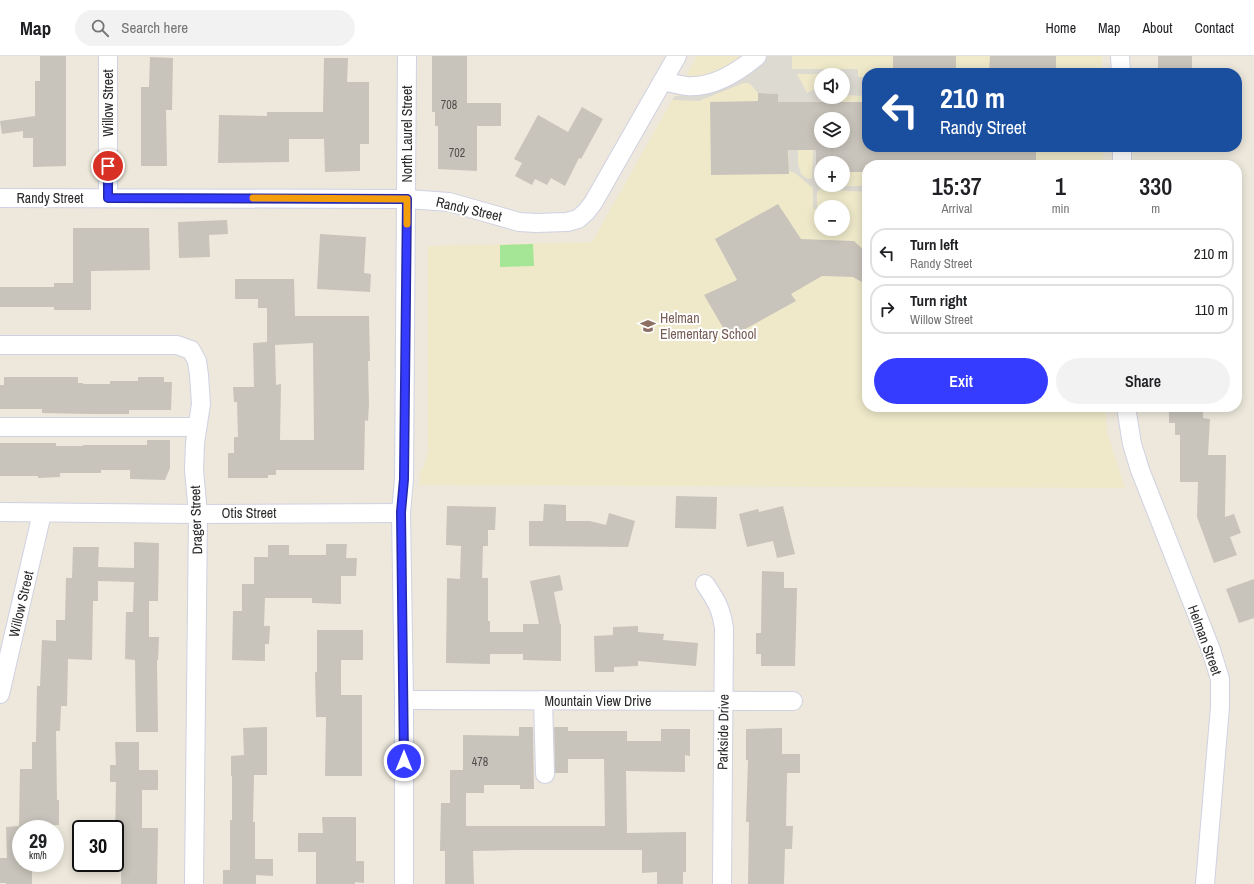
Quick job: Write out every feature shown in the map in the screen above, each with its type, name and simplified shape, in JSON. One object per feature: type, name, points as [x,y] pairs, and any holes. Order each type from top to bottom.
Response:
[{"type":"street","name":"Willow Street","points":[[108,56],[108,198]]},
{"type":"street","name":"North Laurel Street","points":[[404,884],[404,700],[401,512],[404,479],[407,56]]},
{"type":"street","name":"Randy Street","points":[[0,198],[407,199],[449,202],[519,222],[554,224],[567,222],[578,218],[586,212],[593,203],[677,56]]},
{"type":"street","points":[[663,82],[687,86],[706,85],[729,76],[744,67],[757,56]]},
{"type":"street","points":[[1120,56],[1121,68]]},
{"type":"street","name":"Drager Street","points":[[0,345],[177,345],[191,350],[197,361],[201,404],[197,427],[194,470],[198,514],[194,884]]},
{"type":"street","name":"Helman Street","points":[[1127,412],[1132,444],[1140,470],[1211,650],[1220,679],[1220,707],[1205,884]]},
{"type":"street","points":[[0,427],[197,427]]},
{"type":"street","name":"Otis Street","points":[[0,512],[198,514],[401,512]]},
{"type":"street","name":"Willow Street","points":[[0,694],[42,513]]},
{"type":"street","name":"Parkside Drive","points":[[706,584],[717,601],[722,613],[724,628],[722,884]]},
{"type":"street","name":"Mountain View Drive","points":[[404,700],[793,701]]},
{"type":"street","points":[[544,700],[545,774]]},
{"type":"shaded area","name":"Helman Elementary School","points":[[697,56],[1102,56],[1102,68],[862,68],[862,152],[1103,152],[1103,160],[862,160],[862,412],[1105,412],[1107,432],[1125,488],[419,485],[420,472],[424,466],[428,451],[428,246],[592,242]]},
{"type":"shaded area","points":[[764,56],[792,56],[792,69],[814,69],[814,74],[797,74],[807,93],[814,90],[814,102],[778,102],[778,94],[758,93],[748,83],[744,83],[699,101],[672,100],[675,96],[697,94]]},
{"type":"shaded area","points":[[850,69],[858,69],[858,77],[862,77],[862,96],[850,95]]},
{"type":"shaded area","points":[[788,114],[798,118],[798,164],[801,174],[808,179],[812,178],[813,150],[816,150],[816,156],[814,156],[814,192],[817,192],[817,200],[814,200],[814,209],[813,188],[795,173],[789,171]]},
{"type":"shaded area","points":[[850,186],[862,186],[862,192],[850,191]]},
{"type":"green space","points":[[533,244],[534,266],[500,267],[500,245]]},
{"type":"building","points":[[40,56],[66,56],[66,166],[33,167],[33,138],[23,138],[23,131],[2,134],[0,121],[35,116],[35,81],[40,81]]},
{"type":"building","points":[[432,56],[467,56],[467,103],[501,103],[501,126],[477,126],[477,171],[438,169],[438,126],[435,126],[435,112],[432,112]]},
{"type":"building","points":[[893,56],[956,56],[956,68],[893,68]]},
{"type":"building","points":[[990,56],[1056,56],[1056,68],[989,68]]},
{"type":"building","points":[[1158,56],[1192,56],[1192,68],[1158,68]]},
{"type":"building","points":[[150,57],[173,58],[172,110],[166,110],[167,166],[141,166],[141,87],[149,87]]},
{"type":"building","points":[[324,58],[348,58],[347,82],[369,82],[369,144],[360,144],[360,171],[325,172],[324,139],[289,139],[289,162],[218,163],[219,115],[267,116],[267,112],[323,112]]},
{"type":"building","points":[[758,93],[778,94],[778,102],[850,104],[850,102],[862,102],[862,152],[1036,152],[1036,160],[862,160],[862,172],[850,172],[850,156],[816,156],[816,150],[788,150],[789,174],[711,175],[710,102],[758,101]]},
{"type":"building","points":[[582,107],[603,119],[581,159],[579,158],[565,186],[551,178],[547,185],[535,179],[532,185],[515,176],[522,163],[514,159],[538,115],[568,132]]},
{"type":"building","name":"Helman Elementary School","points":[[778,204],[801,239],[854,241],[862,248],[862,282],[853,277],[822,276],[791,294],[796,301],[729,338],[704,295],[737,280],[715,239]]},
{"type":"building","points":[[227,220],[228,234],[209,235],[210,257],[179,258],[178,222]]},
{"type":"building","points":[[73,228],[149,228],[150,270],[91,271],[91,310],[54,310],[54,307],[0,307],[0,287],[54,287],[54,283],[73,283]]},
{"type":"building","points":[[320,234],[366,237],[364,273],[371,274],[370,292],[317,289]]},
{"type":"building","points":[[235,279],[294,279],[295,316],[369,316],[369,404],[368,421],[365,420],[364,470],[276,470],[276,475],[268,475],[268,478],[228,478],[228,453],[234,453],[234,437],[238,437],[237,402],[234,402],[233,387],[254,387],[253,343],[267,342],[267,308],[258,308],[258,299],[235,299]],"holes":[[[313,343],[314,440],[280,440],[281,384],[276,385],[275,345]]]},
{"type":"building","points":[[4,377],[78,377],[78,383],[110,384],[110,381],[138,381],[138,377],[164,377],[164,382],[172,382],[171,410],[129,410],[129,414],[92,414],[42,413],[42,409],[0,409],[0,385],[4,385]]},
{"type":"building","points":[[1169,412],[1203,412],[1203,418],[1210,419],[1208,455],[1226,455],[1225,517],[1234,514],[1241,533],[1230,537],[1237,555],[1214,563],[1197,517],[1198,482],[1180,482],[1180,435],[1175,435],[1175,423],[1169,423]]},
{"type":"building","points":[[147,440],[170,440],[170,468],[165,480],[130,479],[130,470],[101,470],[101,473],[60,473],[60,477],[38,478],[38,476],[0,476],[0,443],[56,443],[56,446],[147,445]]},
{"type":"building","points":[[676,496],[717,497],[716,529],[675,528]]},
{"type":"building","points":[[544,504],[566,505],[566,521],[590,521],[606,525],[609,513],[635,521],[628,547],[529,546],[529,521],[543,521]]},
{"type":"building","points":[[447,506],[496,507],[495,530],[488,530],[488,546],[483,546],[482,578],[488,578],[488,621],[490,621],[490,632],[523,632],[523,624],[539,624],[530,581],[560,575],[563,590],[554,592],[561,624],[561,661],[523,660],[523,654],[490,654],[490,664],[446,663],[447,578],[460,579],[461,546],[446,545]]},
{"type":"building","points":[[783,506],[795,554],[777,558],[773,541],[747,547],[739,514],[758,509],[759,512]]},
{"type":"building","points":[[134,542],[159,543],[158,601],[149,601],[149,637],[159,637],[157,660],[158,732],[136,732],[135,660],[125,659],[126,612],[133,612],[134,582],[98,581],[98,601],[93,601],[92,660],[68,659],[67,706],[61,706],[60,731],[56,731],[57,800],[59,800],[59,820],[19,820],[20,769],[32,769],[32,742],[36,742],[37,686],[40,686],[42,640],[56,641],[56,620],[65,620],[66,578],[72,578],[73,547],[99,547],[98,567],[134,568]]},
{"type":"building","points":[[326,544],[347,544],[346,558],[357,558],[356,576],[341,576],[341,604],[312,603],[312,598],[265,598],[264,626],[270,626],[269,644],[265,644],[265,661],[232,660],[233,611],[242,611],[242,584],[254,584],[254,557],[268,557],[268,545],[289,545],[289,555],[326,555]]},
{"type":"building","points":[[762,571],[784,572],[784,588],[797,588],[795,666],[761,666],[761,654],[756,654],[756,633],[761,633]]},
{"type":"building","points":[[1254,579],[1254,618],[1239,623],[1226,589]]},
{"type":"building","points":[[638,626],[638,632],[664,634],[663,640],[698,643],[696,666],[638,661],[638,666],[614,667],[614,672],[595,672],[594,636],[613,635],[613,627]]},
{"type":"building","points":[[317,630],[363,630],[363,660],[341,660],[341,695],[362,695],[362,776],[325,776],[326,717],[316,717],[315,672],[317,672]]},
{"type":"building","points":[[267,727],[267,775],[254,775],[253,822],[255,822],[255,859],[273,859],[273,876],[256,875],[256,884],[223,884],[223,870],[230,870],[230,820],[232,820],[231,756],[244,755],[243,728]]},
{"type":"building","points":[[519,727],[533,727],[534,789],[520,789],[520,785],[484,785],[484,793],[466,793],[466,826],[605,826],[604,759],[568,759],[568,773],[555,773],[554,727],[568,727],[568,731],[627,731],[627,741],[661,741],[661,729],[690,729],[690,756],[685,755],[685,772],[626,771],[627,833],[686,832],[686,872],[683,872],[683,884],[657,884],[657,872],[642,873],[642,850],[519,850],[473,851],[474,884],[445,884],[445,851],[440,851],[441,803],[450,803],[450,770],[463,770],[463,735],[519,736]]},
{"type":"building","points":[[782,728],[782,754],[800,754],[800,773],[787,773],[786,826],[793,826],[792,849],[785,849],[784,884],[748,884],[749,822],[746,822],[748,760],[746,760],[746,729]]},
{"type":"building","points":[[115,742],[139,742],[139,770],[158,770],[158,790],[142,790],[142,828],[158,828],[157,884],[121,884],[121,872],[124,872],[124,820],[115,820],[116,782],[110,782],[110,765],[116,765]]},
{"type":"building","points":[[322,817],[356,817],[356,861],[364,861],[364,883],[316,884],[316,852],[298,852],[298,833],[323,833]]},
{"type":"building","points":[[6,827],[12,827],[12,872],[32,872],[32,884],[0,883],[0,858],[7,858]]},
{"type":"slow traffic","points":[[253,198],[407,199],[407,224]]},
{"type":"place","name":"Helman Elementary School","points":[[648,326]]},
{"type":"route","points":[[108,166],[108,198],[407,199],[404,479],[401,512],[404,761]]}]
